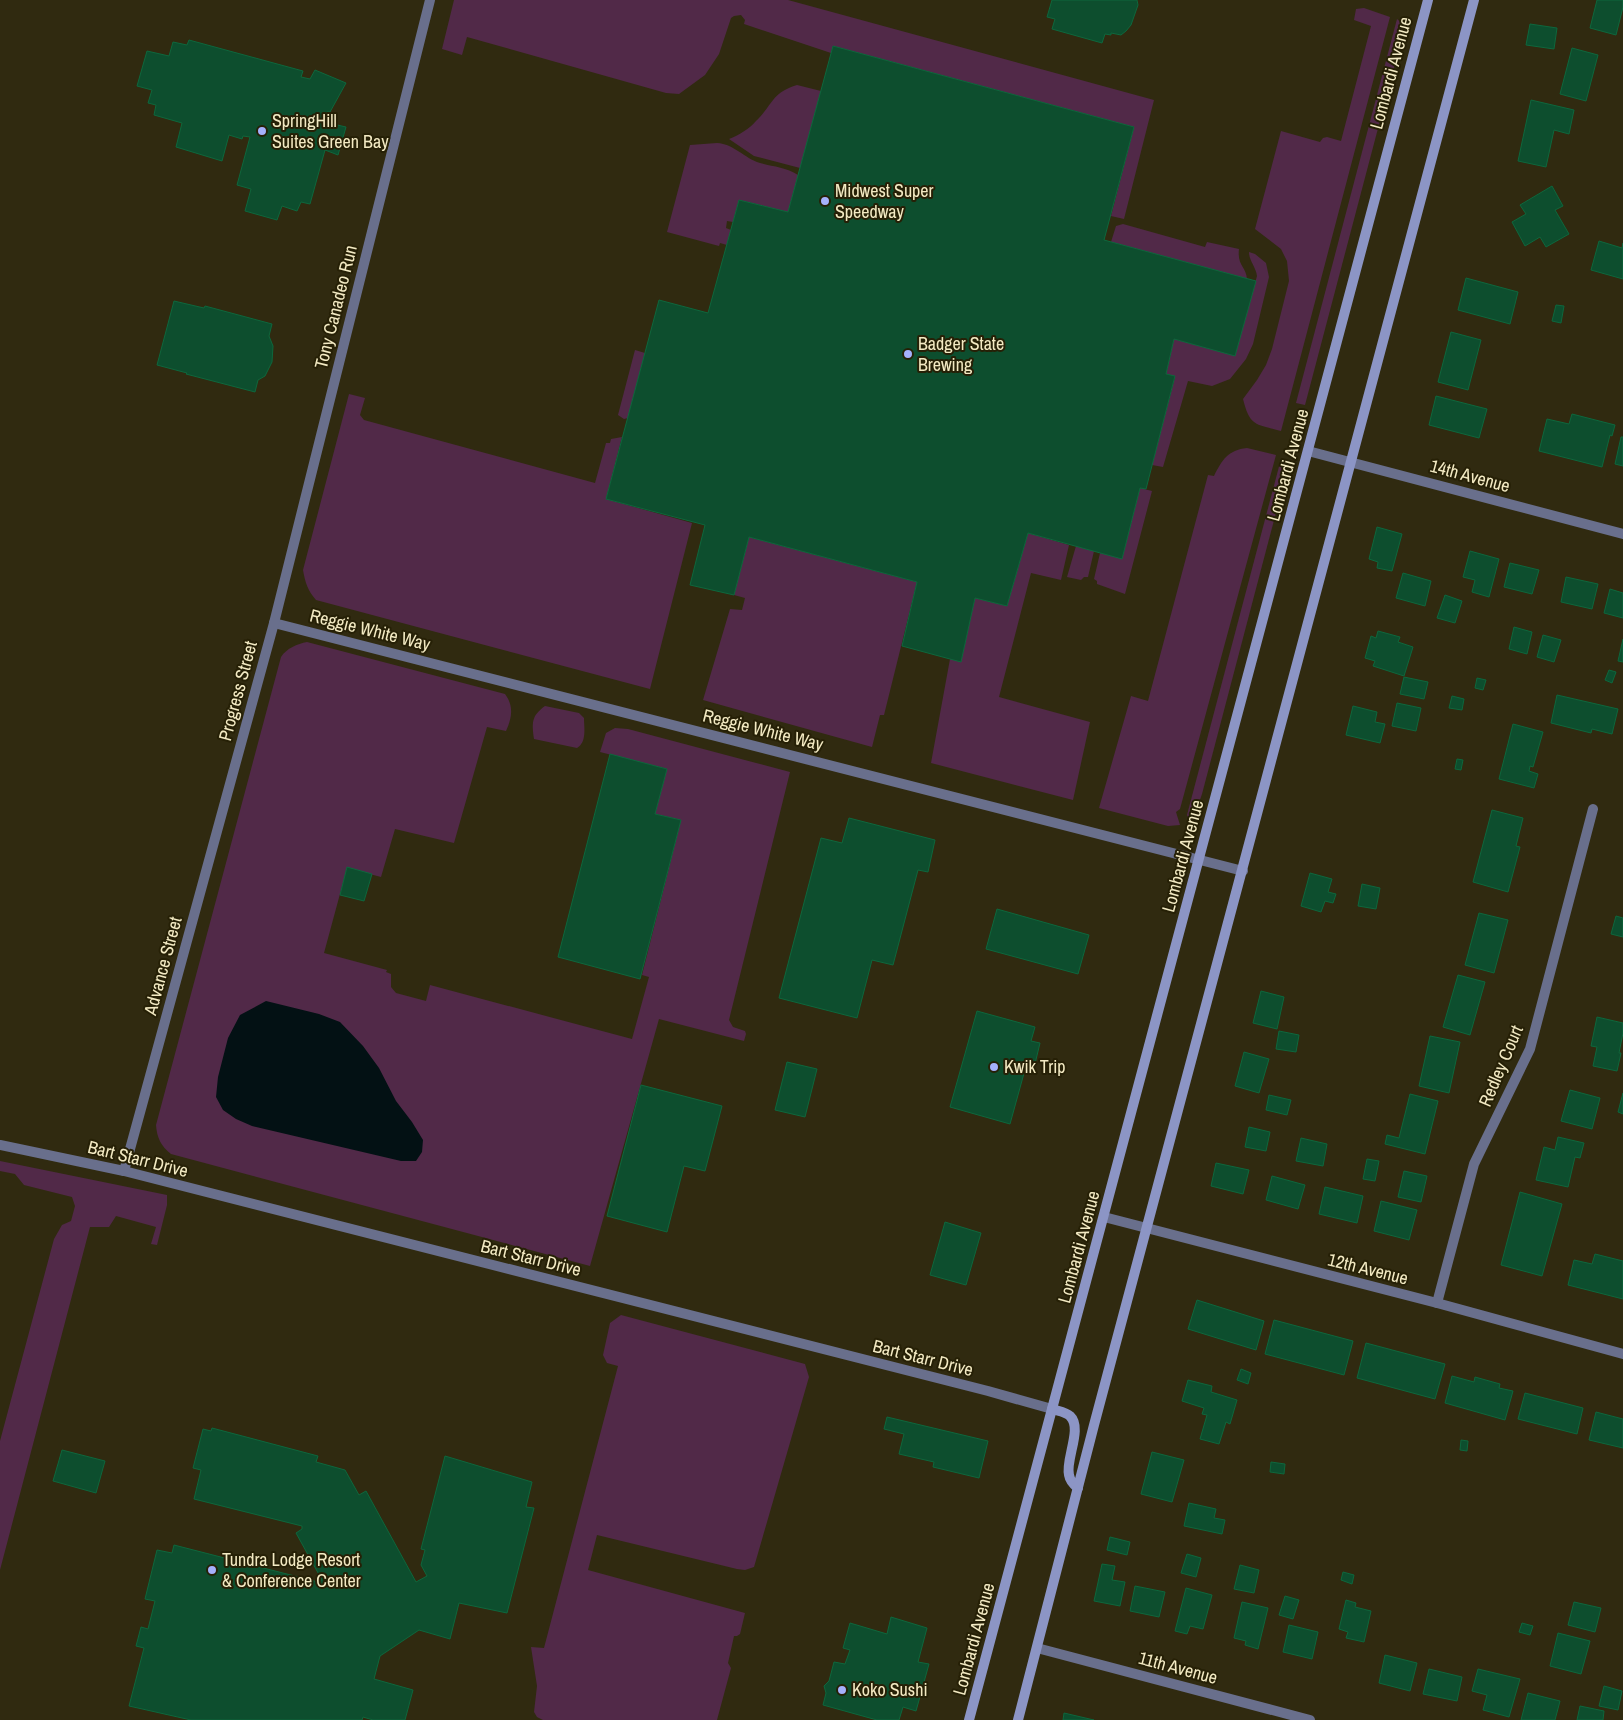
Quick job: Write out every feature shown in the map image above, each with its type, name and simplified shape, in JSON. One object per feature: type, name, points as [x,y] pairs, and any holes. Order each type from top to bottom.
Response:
[{"type":"main road","name":"Lombardi Avenue","points":[[969,1720],[1428,0]]},
{"type":"main road","points":[[1018,1720],[1474,0]]},
{"type":"main road","points":[[1052,1409],[1068,1414],[1074,1422],[1068,1473],[1073,1484],[1078,1488]]},
{"type":"street","name":"Tony Canadeo Run","points":[[274,622],[430,0]]},
{"type":"street","name":"14th Avenue","points":[[1308,451],[1623,534]]},
{"type":"street","name":"Progress Street","points":[[234,768],[274,622]]},
{"type":"street","name":"Reggie White Way","points":[[274,622],[1243,870]]},
{"type":"street","name":"Advance Street","points":[[124,1171],[234,768]]},
{"type":"street","name":"Redley Court","points":[[1437,1303],[1474,1164],[1530,1049],[1593,810]]},
{"type":"street","name":"Bart Starr Drive","points":[[0,1145],[124,1171],[988,1391],[1052,1409]]},
{"type":"street","name":"12th Avenue","points":[[1104,1217],[1437,1303],[1623,1354]]},
{"type":"street","name":"11th Avenue","points":[[1037,1648],[1310,1720]]},
{"type":"shaded area","points":[[454,0],[788,0],[1154,100],[1124,219],[1111,216],[1134,127],[833,46],[831,53],[744,24],[745,20],[741,15],[731,18],[719,54],[705,75],[679,94],[666,93],[467,37],[462,55],[442,49]]},
{"type":"shaded area","points":[[1364,8],[1390,17],[1281,431],[1255,423],[1248,415],[1243,399],[1266,365],[1272,349],[1289,281],[1287,261],[1281,249],[1255,229],[1281,131],[1320,142],[1323,138],[1327,137],[1341,141],[1371,26],[1354,20],[1356,9]]},
{"type":"shaded area","points":[[1397,19],[1405,26],[1305,405],[1296,403]]},
{"type":"shaded area","points":[[797,85],[821,91],[800,168],[754,156],[729,139],[750,127],[782,92]]},
{"type":"shaded area","points":[[717,143],[729,146],[754,161],[798,175],[788,212],[739,200],[733,222],[727,221],[726,228],[731,230],[727,245],[720,243],[719,246],[667,232],[690,145]]},
{"type":"shaded area","points":[[1123,224],[1205,247],[1207,242],[1239,249],[1240,263],[1247,279],[1111,242],[1116,226]]},
{"type":"shaded area","points":[[1249,252],[1255,254],[1266,263],[1269,277],[1253,344],[1246,359],[1230,379],[1212,386],[1188,381],[1163,467],[1152,465],[1175,377],[1166,374],[1174,339],[1235,355],[1257,276]]},
{"type":"shaded area","points":[[635,350],[645,353],[628,418],[624,419],[618,415]]},
{"type":"shaded area","points":[[349,394],[365,398],[360,415],[364,420],[595,483],[606,443],[610,443],[611,439],[622,437],[606,499],[692,523],[650,689],[316,600],[307,586],[303,570]]},
{"type":"shaded area","points":[[1247,448],[1276,455],[1180,809],[1176,812],[1180,825],[1168,826],[1099,808],[1131,696],[1148,701],[1208,475],[1214,476],[1220,465],[1230,454]]},
{"type":"shaded area","points":[[1281,459],[1288,467],[1202,794],[1194,817],[1190,822],[1187,815]]},
{"type":"shaded area","points":[[1140,488],[1152,491],[1125,594],[1097,584],[1097,581],[1094,579],[1100,553],[1122,558]]},
{"type":"shaded area","points":[[1028,533],[1069,545],[1061,580],[1031,573],[999,697],[1090,722],[1073,800],[931,763],[950,659],[961,661],[975,598],[1007,606]]},
{"type":"shaded area","points":[[749,537],[917,582],[884,715],[880,715],[872,747],[703,700],[730,609],[742,610],[745,598],[734,595]]},
{"type":"shaded area","points":[[1076,546],[1094,551],[1088,577],[1084,577],[1081,580],[1067,577]]},
{"type":"shaded area","points":[[307,642],[505,694],[510,703],[511,717],[506,731],[487,727],[454,843],[395,829],[381,877],[347,868],[324,953],[387,970],[386,972],[391,974],[391,987],[396,993],[426,1001],[430,985],[632,1039],[649,977],[642,975],[681,820],[655,814],[667,769],[600,752],[606,733],[615,728],[628,729],[790,772],[729,1020],[733,1027],[745,1031],[744,1041],[659,1019],[590,1266],[171,1154],[160,1141],[156,1125],[281,657],[292,647]]},
{"type":"shaded area","points":[[545,706],[579,713],[584,718],[584,734],[582,742],[577,748],[534,739],[535,717]]},
{"type":"shaded area","points":[[266,1001],[319,1014],[340,1022],[363,1046],[379,1068],[396,1101],[423,1140],[422,1152],[416,1161],[401,1161],[252,1126],[236,1119],[223,1110],[216,1097],[218,1077],[228,1038],[240,1015]]},
{"type":"shaded area","points":[[0,1161],[167,1195],[167,1205],[157,1245],[151,1244],[156,1227],[116,1216],[109,1227],[90,1227],[0,1570],[0,1441],[54,1239],[62,1225],[71,1221],[75,1206],[72,1197],[24,1185],[15,1174],[0,1171]]},
{"type":"shaded area","points":[[621,1315],[805,1364],[809,1377],[754,1567],[745,1570],[737,1569],[597,1535],[588,1570],[745,1613],[740,1634],[734,1636],[728,1663],[731,1668],[717,1720],[543,1720],[537,1717],[534,1712],[537,1686],[531,1647],[544,1648],[618,1366],[607,1363],[603,1355],[610,1323]]},
{"type":"building","points":[[1052,0],[1137,0],[1138,5],[1131,25],[1126,31],[1121,35],[1105,34],[1102,43],[1052,29],[1055,19],[1047,17]]},
{"type":"building","points":[[1597,0],[1623,0],[1616,35],[1590,28]]},
{"type":"building","points":[[1530,24],[1557,28],[1554,49],[1526,45]]},
{"type":"building","name":"SpringHill Suites Green Bay","points":[[189,40],[303,71],[301,77],[310,79],[315,70],[346,83],[326,116],[334,118],[333,124],[346,127],[338,155],[325,150],[310,204],[301,202],[297,211],[282,206],[277,220],[245,211],[251,189],[237,185],[250,137],[243,136],[242,139],[229,135],[222,161],[176,147],[182,123],[154,115],[156,105],[148,103],[152,90],[137,86],[147,51],[169,56],[173,42],[187,45]]},
{"type":"building","name":"Badger State Brewing","points":[[833,46],[1134,127],[1104,240],[1256,281],[1235,356],[1174,339],[1166,374],[1175,376],[1146,489],[1140,488],[1122,559],[1028,533],[1007,606],[975,598],[961,662],[902,646],[917,582],[749,537],[734,595],[690,585],[705,525],[606,499],[659,300],[708,313],[739,200],[788,212]]},
{"type":"building","points":[[1572,48],[1598,55],[1586,101],[1560,94]]},
{"type":"building","points":[[1531,100],[1574,110],[1569,134],[1554,130],[1546,167],[1518,161]]},
{"type":"building","points":[[1552,186],[1563,206],[1555,210],[1569,234],[1546,247],[1540,237],[1525,246],[1512,222],[1526,214],[1520,205]]},
{"type":"building","points":[[1599,241],[1622,248],[1623,243],[1623,279],[1591,270]]},
{"type":"building","points":[[1466,278],[1518,292],[1510,324],[1458,310]]},
{"type":"building","points":[[174,301],[204,308],[205,306],[272,324],[269,336],[273,346],[272,362],[265,376],[258,380],[255,392],[157,365]]},
{"type":"building","points":[[1556,305],[1564,306],[1561,323],[1552,321]]},
{"type":"building","points":[[1451,332],[1481,340],[1468,390],[1438,382]]},
{"type":"building","points":[[1436,396],[1487,409],[1479,438],[1429,425]]},
{"type":"building","points":[[1572,414],[1615,425],[1612,436],[1610,435],[1602,467],[1539,451],[1547,419],[1569,424]]},
{"type":"building","points":[[1621,437],[1623,437],[1623,466],[1615,464]]},
{"type":"building","points":[[1377,527],[1402,534],[1392,571],[1377,568],[1378,562],[1369,559]]},
{"type":"building","points":[[1470,551],[1499,559],[1489,597],[1472,592],[1475,580],[1463,577]]},
{"type":"building","points":[[1510,563],[1539,570],[1532,594],[1504,587]]},
{"type":"building","points":[[1403,573],[1431,581],[1425,606],[1396,598]]},
{"type":"building","points":[[1566,577],[1598,584],[1592,609],[1561,602]]},
{"type":"building","points":[[1610,589],[1623,593],[1623,618],[1604,613]]},
{"type":"building","points":[[1445,595],[1462,601],[1455,623],[1437,618]]},
{"type":"building","points":[[1514,627],[1532,632],[1527,654],[1509,649]]},
{"type":"building","points":[[1378,631],[1400,637],[1398,642],[1413,647],[1404,676],[1373,666],[1375,661],[1365,658],[1371,636],[1376,638]]},
{"type":"building","points":[[1543,635],[1561,640],[1554,662],[1537,657]]},
{"type":"building","points":[[1623,639],[1623,662],[1618,661]]},
{"type":"building","points":[[1609,670],[1616,672],[1612,683],[1605,680]]},
{"type":"building","points":[[1404,677],[1428,682],[1424,699],[1400,694]]},
{"type":"building","points":[[1477,678],[1486,680],[1483,690],[1475,688]]},
{"type":"building","points":[[1557,695],[1618,709],[1612,734],[1592,729],[1591,733],[1551,723]]},
{"type":"building","points":[[1452,696],[1464,699],[1462,710],[1449,708]]},
{"type":"building","points":[[1397,703],[1421,708],[1416,731],[1392,726]]},
{"type":"building","points":[[1353,706],[1377,712],[1375,722],[1385,724],[1380,743],[1346,735]]},
{"type":"building","points":[[1513,724],[1543,732],[1533,767],[1530,766],[1529,771],[1538,774],[1534,788],[1499,779]]},
{"type":"building","points":[[610,754],[667,769],[655,814],[681,820],[640,979],[558,957]]},
{"type":"building","points":[[1457,759],[1463,760],[1461,770],[1455,769]]},
{"type":"building","points":[[1492,810],[1523,818],[1516,846],[1520,847],[1508,892],[1473,882]]},
{"type":"building","points":[[849,818],[935,840],[928,872],[918,870],[893,965],[872,960],[857,1018],[779,998],[821,838],[842,843]]},
{"type":"building","points":[[347,867],[372,874],[364,901],[340,895]]},
{"type":"building","points":[[1310,873],[1332,879],[1328,892],[1336,894],[1333,903],[1325,901],[1321,912],[1301,906]]},
{"type":"building","points":[[1362,884],[1380,888],[1376,909],[1358,906]]},
{"type":"building","points":[[997,909],[1089,935],[1078,974],[986,949]]},
{"type":"building","points":[[1479,913],[1508,920],[1494,973],[1465,965]]},
{"type":"building","points":[[1616,916],[1623,918],[1623,937],[1611,934]]},
{"type":"building","points":[[1458,975],[1485,982],[1470,1035],[1443,1027]]},
{"type":"building","points":[[1261,991],[1284,997],[1277,1029],[1253,1023]]},
{"type":"building","name":"Kwik Trip","points":[[977,1011],[1035,1027],[1031,1041],[1040,1043],[1034,1068],[1026,1066],[1010,1124],[950,1107]]},
{"type":"building","points":[[1597,1017],[1623,1023],[1619,1053],[1621,1053],[1617,1071],[1593,1066],[1597,1047],[1591,1046]]},
{"type":"building","points":[[1279,1031],[1299,1035],[1296,1052],[1276,1049]]},
{"type":"building","points":[[1430,1036],[1460,1042],[1449,1093],[1419,1086]]},
{"type":"building","points":[[1244,1052],[1269,1059],[1259,1093],[1235,1086]]},
{"type":"building","points":[[787,1062],[817,1069],[805,1117],[775,1110]]},
{"type":"building","points":[[641,1085],[722,1106],[705,1171],[684,1166],[667,1232],[607,1216]]},
{"type":"building","points":[[1570,1090],[1600,1098],[1592,1129],[1561,1121]]},
{"type":"building","points":[[1623,1093],[1623,1114],[1618,1112]]},
{"type":"building","points":[[1410,1094],[1438,1101],[1425,1154],[1385,1144],[1387,1135],[1399,1138]]},
{"type":"building","points":[[1269,1095],[1291,1100],[1287,1115],[1266,1110]]},
{"type":"building","points":[[1249,1127],[1270,1132],[1266,1151],[1245,1147]]},
{"type":"building","points":[[1558,1137],[1584,1143],[1580,1158],[1575,1157],[1568,1187],[1536,1180],[1544,1147],[1555,1150]]},
{"type":"building","points":[[1301,1138],[1327,1144],[1323,1166],[1296,1161]]},
{"type":"building","points":[[1367,1159],[1379,1161],[1375,1181],[1363,1179]]},
{"type":"building","points":[[1216,1163],[1249,1170],[1243,1194],[1211,1186]]},
{"type":"building","points":[[1404,1171],[1427,1176],[1421,1202],[1398,1197]]},
{"type":"building","points":[[1272,1176],[1305,1185],[1298,1209],[1266,1200]]},
{"type":"building","points":[[1325,1187],[1363,1196],[1357,1223],[1319,1214]]},
{"type":"building","points":[[1520,1192],[1562,1204],[1542,1276],[1501,1265]]},
{"type":"building","points":[[1381,1201],[1417,1210],[1409,1240],[1374,1231]]},
{"type":"building","points":[[945,1222],[981,1233],[966,1285],[930,1275]]},
{"type":"building","points":[[1595,1254],[1623,1261],[1623,1299],[1568,1285],[1574,1260],[1592,1264]]},
{"type":"building","points":[[1197,1300],[1264,1321],[1256,1350],[1188,1329]]},
{"type":"building","points":[[1274,1320],[1353,1341],[1344,1375],[1265,1354]]},
{"type":"building","points":[[1366,1343],[1445,1364],[1435,1399],[1357,1378]]},
{"type":"building","points":[[1241,1369],[1251,1373],[1248,1384],[1237,1380]]},
{"type":"building","points":[[1452,1376],[1474,1382],[1475,1377],[1500,1384],[1499,1388],[1513,1391],[1505,1420],[1445,1403]]},
{"type":"building","points":[[1188,1380],[1212,1386],[1211,1392],[1237,1400],[1230,1424],[1226,1422],[1219,1444],[1200,1439],[1207,1415],[1202,1414],[1204,1408],[1182,1401]]},
{"type":"building","points":[[1525,1393],[1583,1408],[1577,1434],[1518,1419]]},
{"type":"building","points":[[1596,1412],[1623,1419],[1623,1448],[1589,1440]]},
{"type":"building","points":[[887,1417],[988,1441],[979,1478],[933,1467],[934,1462],[899,1454],[904,1434],[884,1429]]},
{"type":"building","name":"Tundra Lodge Resort & Conference Center","points":[[212,1428],[318,1456],[316,1462],[345,1470],[359,1495],[366,1491],[416,1582],[427,1576],[421,1565],[425,1550],[421,1549],[445,1456],[532,1482],[526,1507],[534,1508],[507,1613],[459,1603],[450,1639],[419,1630],[380,1656],[374,1679],[413,1690],[405,1720],[373,1720],[363,1717],[362,1720],[191,1720],[129,1706],[144,1648],[136,1646],[141,1627],[148,1629],[155,1601],[145,1599],[157,1550],[172,1553],[174,1545],[318,1582],[322,1580],[296,1533],[302,1529],[302,1526],[194,1499],[201,1470],[193,1468],[203,1429],[211,1431]]},
{"type":"building","points":[[1461,1440],[1468,1441],[1467,1451],[1460,1450]]},
{"type":"building","points":[[62,1450],[105,1461],[96,1493],[53,1481]]},
{"type":"building","points":[[1152,1452],[1184,1460],[1172,1502],[1141,1494]]},
{"type":"building","points":[[1271,1462],[1285,1464],[1284,1474],[1270,1472]]},
{"type":"building","points":[[1189,1503],[1216,1509],[1214,1518],[1225,1520],[1222,1534],[1184,1526]]},
{"type":"building","points":[[1110,1537],[1130,1542],[1127,1555],[1107,1550]]},
{"type":"building","points":[[1187,1554],[1201,1558],[1196,1577],[1181,1573]]},
{"type":"building","points":[[1102,1564],[1115,1566],[1112,1580],[1125,1582],[1120,1606],[1094,1601]]},
{"type":"building","points":[[1240,1565],[1259,1570],[1254,1593],[1234,1589]]},
{"type":"building","points":[[1343,1572],[1354,1575],[1352,1584],[1341,1580]]},
{"type":"building","points":[[1135,1586],[1165,1592],[1159,1617],[1130,1611]]},
{"type":"building","points":[[1186,1588],[1212,1595],[1203,1629],[1190,1626],[1187,1634],[1175,1631]]},
{"type":"building","points":[[1285,1596],[1299,1600],[1293,1619],[1279,1615]]},
{"type":"building","points":[[1346,1600],[1356,1603],[1355,1607],[1371,1611],[1364,1642],[1346,1638],[1348,1632],[1339,1629]]},
{"type":"building","points":[[1242,1602],[1268,1608],[1258,1649],[1245,1645],[1246,1641],[1234,1638]]},
{"type":"building","points":[[1574,1602],[1601,1608],[1595,1632],[1568,1625]]},
{"type":"building","points":[[891,1617],[927,1628],[918,1662],[929,1664],[916,1711],[903,1707],[899,1720],[877,1720],[823,1705],[826,1693],[824,1686],[829,1681],[834,1662],[845,1664],[850,1650],[843,1648],[850,1623],[887,1634]]},
{"type":"building","points":[[1522,1623],[1533,1626],[1530,1635],[1519,1632]]},
{"type":"building","points":[[1289,1625],[1318,1632],[1312,1659],[1283,1652]]},
{"type":"building","points":[[1558,1633],[1590,1641],[1581,1674],[1550,1666]]},
{"type":"building","points":[[1385,1655],[1417,1663],[1410,1691],[1379,1683]]},
{"type":"building","points":[[1429,1669],[1462,1677],[1457,1701],[1423,1694]]},
{"type":"building","points":[[1478,1669],[1520,1679],[1509,1717],[1483,1710],[1487,1695],[1472,1691]]},
{"type":"building","points":[[1604,1686],[1622,1691],[1618,1710],[1599,1706]]},
{"type":"building","points":[[1528,1693],[1560,1701],[1555,1720],[1521,1720]]},
{"type":"building","points":[[1580,1706],[1604,1711],[1603,1720],[1577,1720]]},
{"type":"building","points":[[1064,1713],[1094,1720],[1063,1720]]},
{"type":"place","name":"SpringHill Suites Green Bay","points":[[262,131]]},
{"type":"place","name":"Midwest Super Speedway","points":[[825,201]]},
{"type":"place","name":"Badger State Brewing","points":[[908,354]]},
{"type":"place","name":"Kwik Trip","points":[[994,1067]]},
{"type":"place","name":"Tundra Lodge Resort & Conference Center","points":[[212,1570]]},
{"type":"place","name":"Koko Sushi","points":[[842,1690]]}]
